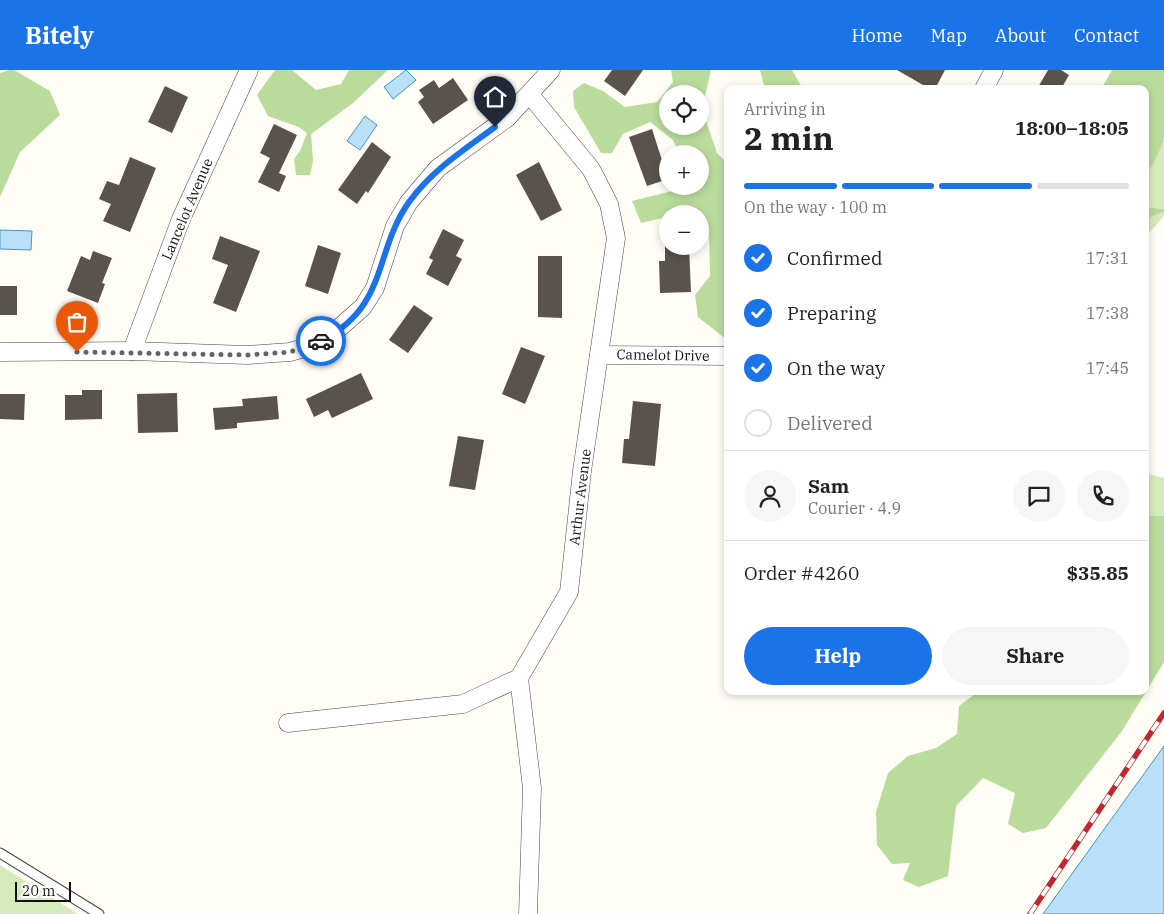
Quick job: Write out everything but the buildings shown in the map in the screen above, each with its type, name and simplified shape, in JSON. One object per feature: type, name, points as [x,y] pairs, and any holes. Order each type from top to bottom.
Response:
[{"type":"street","points":[[0,352],[132,351],[256,354],[290,352],[311,346],[330,336],[363,307],[375,288],[395,226],[409,202],[438,168],[507,118],[551,70]]},
{"type":"street","points":[[986,85],[994,70]]},
{"type":"street","name":"Lancelot Avenue","points":[[132,351],[181,219],[246,71]]},
{"type":"street","name":"Arthur Avenue","points":[[519,678],[569,592],[582,471],[616,238],[609,204],[591,169],[530,95]]},
{"type":"street","name":"Camelot Drive","points":[[599,355],[724,356]]},
{"type":"street","points":[[288,723],[463,704],[519,678],[532,788],[528,914]]},
{"type":"lane","points":[[0,853],[99,914]]},
{"type":"green space","points":[[14,70],[50,91],[60,115],[20,152],[0,197],[0,73]]},
{"type":"green space","points":[[275,70],[292,70],[316,90],[341,84],[349,70],[388,70],[353,103],[311,134],[313,161],[310,175],[296,175],[294,159],[300,151],[307,133],[299,127],[268,116],[257,95]]},
{"type":"green space","points":[[671,70],[711,70],[708,85],[671,85],[673,82]]},
{"type":"green space","points":[[760,70],[792,70],[801,85],[764,85]]},
{"type":"green space","points":[[1112,70],[1164,70],[1164,137],[1162,146],[1149,171],[1149,85],[1103,85]]},
{"type":"green space","points":[[584,83],[603,91],[625,107],[657,102],[659,100],[659,129],[650,122],[623,134],[612,153],[601,153],[574,107],[573,91]]},
{"type":"green space","points":[[709,130],[717,153],[724,160],[724,338],[698,317],[695,295],[710,276],[709,205],[659,205],[659,219],[641,223],[632,201],[659,194],[709,195],[709,145],[676,145],[667,135],[709,135]]},
{"type":"green space","points":[[1164,137],[1164,209],[1149,207],[1149,171],[1162,146]]},
{"type":"green space","points":[[1149,207],[1164,209],[1164,212],[1149,218]]},
{"type":"green space","points":[[1164,212],[1164,216],[1149,233],[1149,218]]},
{"type":"green space","points":[[1149,474],[1164,478],[1164,516],[1149,515]]},
{"type":"green space","points":[[1149,515],[1164,516],[1164,662],[1149,687]]},
{"type":"green space","points":[[974,695],[1144,695],[1122,731],[1046,828],[1023,833],[1008,824],[1015,793],[983,778],[956,806],[948,876],[919,887],[903,880],[910,863],[892,864],[877,845],[876,812],[888,773],[908,756],[936,748],[957,734],[959,706]]},
{"type":"green space","points":[[0,865],[78,914],[0,914]]},
{"type":"water","points":[[406,70],[416,80],[393,99],[384,87]]},
{"type":"water","points":[[365,116],[377,125],[360,150],[347,141]]},
{"type":"water","points":[[0,230],[32,231],[31,250],[0,249]]},
{"type":"water","points":[[1164,746],[1164,914],[1043,914]]},
{"type":"railway","points":[[1030,914],[1164,713]]},
{"type":"way so far","points":[[77,352],[132,351],[247,355],[290,352],[321,341]]},
{"type":"route","points":[[321,341],[347,323],[363,307],[375,288],[395,226],[409,202],[438,168],[495,127]]}]
